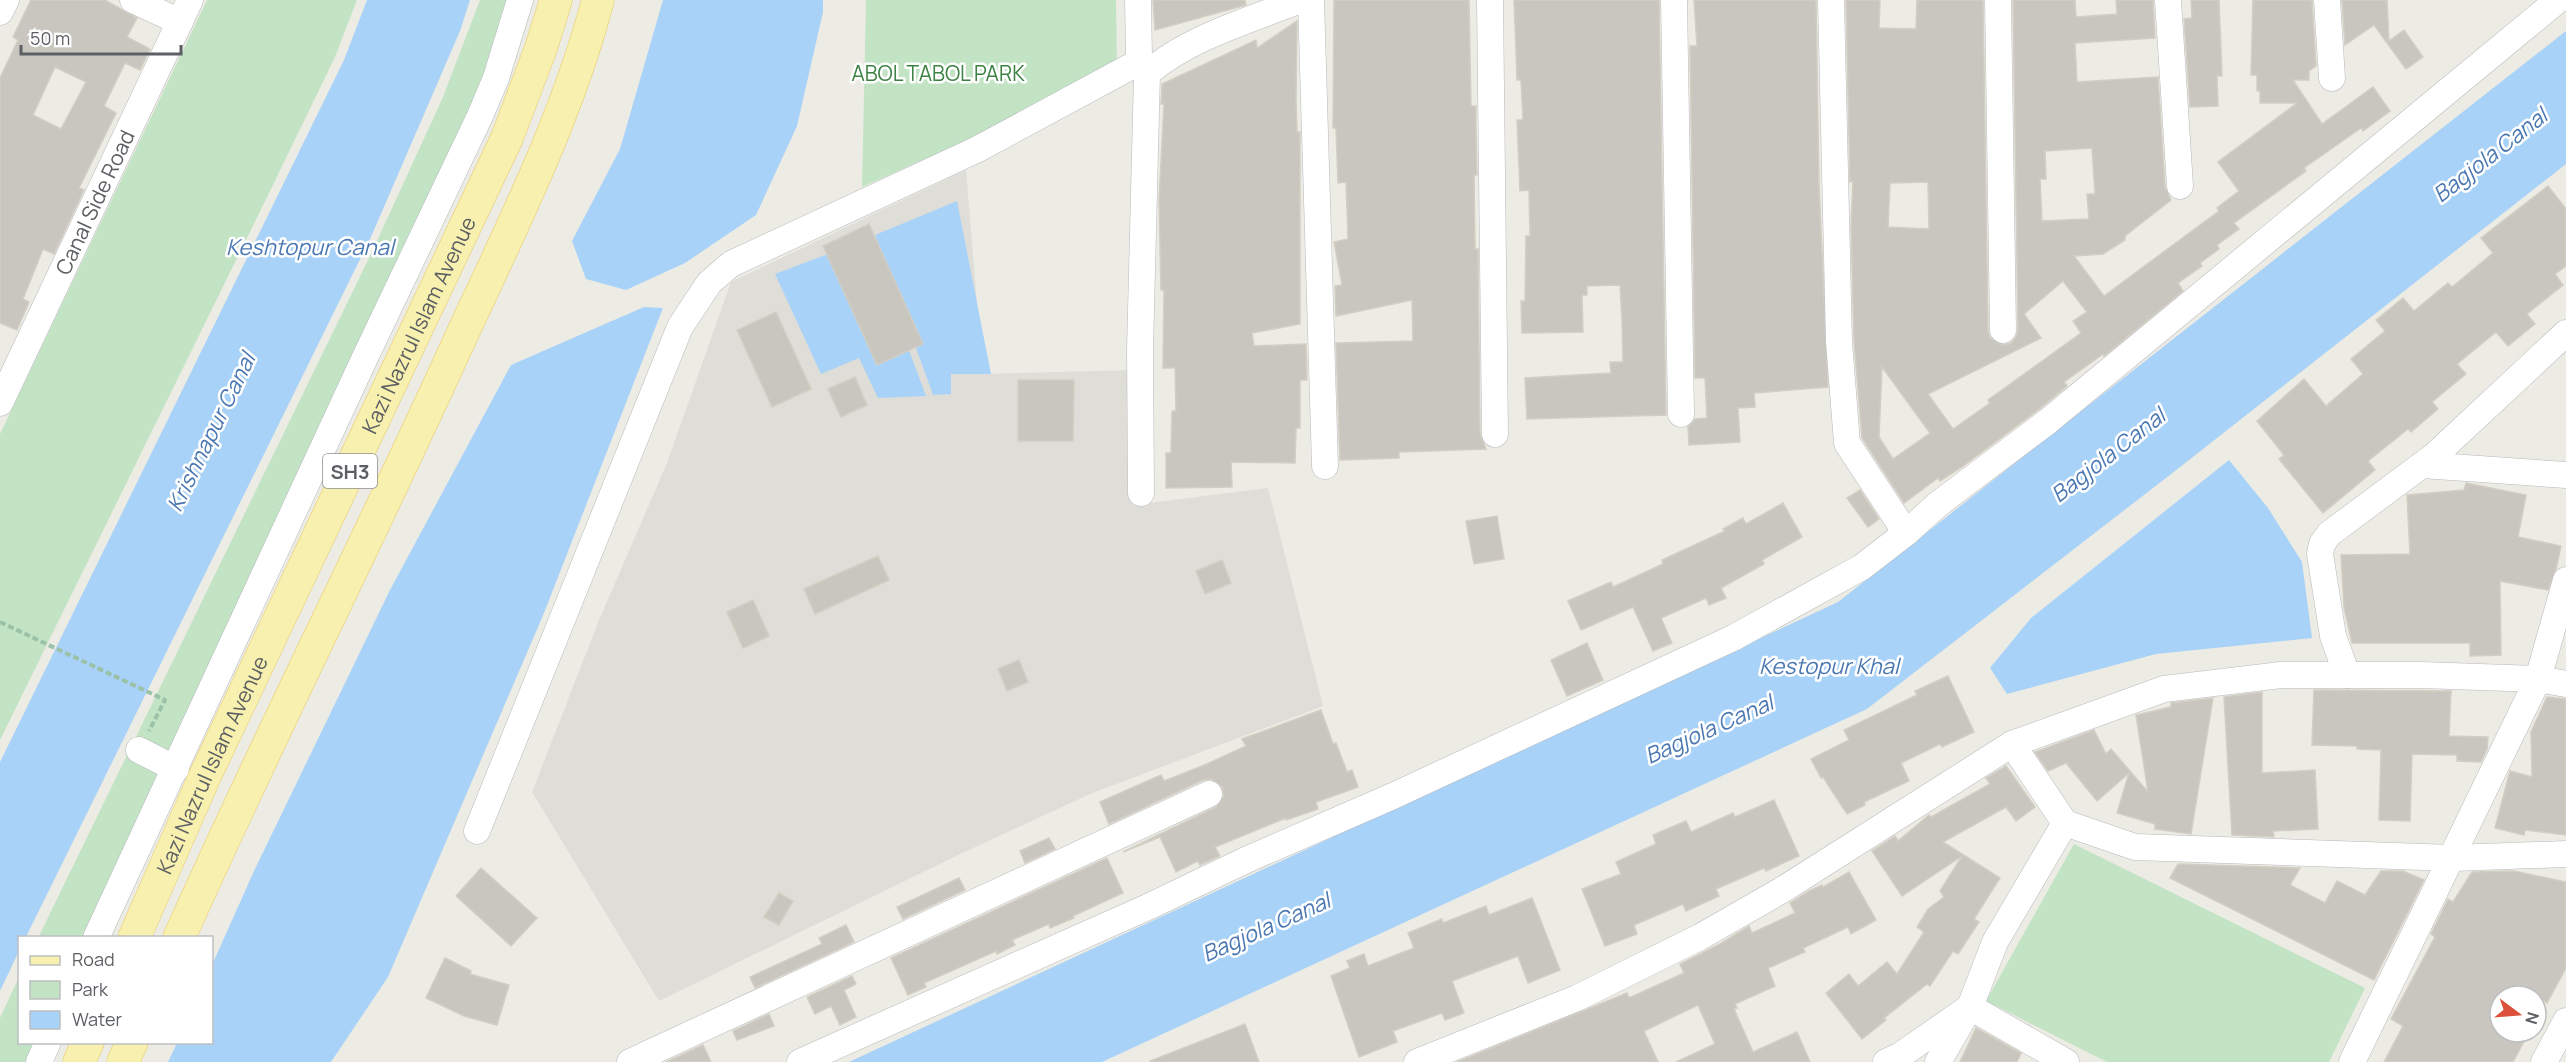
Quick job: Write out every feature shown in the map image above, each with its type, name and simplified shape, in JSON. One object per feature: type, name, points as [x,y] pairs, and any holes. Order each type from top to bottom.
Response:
[{"type":"main road","name":"Kazi Nazrul Islam Avenue","points":[[135,936],[205,776],[507,138],[542,48],[556,0]]},
{"type":"main road","name":"Kazi Nazrul Islam Avenue","points":[[180,936],[431,404],[537,173],[579,63],[598,0]]},
{"type":"main road","points":[[79,1062],[87,1044]]},
{"type":"main road","points":[[123,1062],[131,1044]]},
{"type":"street","points":[[0,12],[6,0]]},
{"type":"street","points":[[133,0],[185,11]]},
{"type":"street","points":[[97,936],[361,366],[480,116],[496,78],[520,0]]},
{"type":"street","points":[[1138,0],[1144,67],[1140,350],[1141,493]]},
{"type":"street","points":[[477,831],[680,327],[709,283],[731,264],[978,149],[1144,67],[1160,63],[1220,31],[1301,0]]},
{"type":"street","points":[[1311,0],[1325,466]]},
{"type":"street","points":[[1490,0],[1495,434]]},
{"type":"street","points":[[1674,0],[1681,414]]},
{"type":"street","points":[[1831,0],[1839,342],[1847,443],[1906,533]]},
{"type":"street","points":[[1998,0],[2003,330]]},
{"type":"street","points":[[2168,0],[2180,186]]},
{"type":"street","points":[[2327,0],[2332,78]]},
{"type":"street","points":[[800,1062],[1393,796],[1733,638],[1862,567],[1906,533],[1937,505],[2048,422],[2558,0]]},
{"type":"street","name":"Canal Side Road","points":[[0,404],[185,11]]},
{"type":"street","points":[[2347,675],[2333,636],[2320,554],[2322,544],[2329,534],[2422,465],[2566,333]]},
{"type":"street","points":[[2422,465],[2566,475]]},
{"type":"street","points":[[2352,1062],[2538,679],[2566,580]]},
{"type":"street","points":[[1417,1062],[1577,998],[1700,937],[1782,890],[2012,744],[2164,689],[2281,675],[2421,675],[2538,679],[2566,684]]},
{"type":"street","points":[[2012,744],[2065,823],[2135,847],[2453,858],[2566,854]]},
{"type":"street","points":[[139,750],[176,769]]},
{"type":"street","points":[[630,1062],[1209,794]]},
{"type":"street","points":[[1938,1062],[1970,1007],[1995,942],[2065,823]]},
{"type":"street","points":[[1886,1062],[1901,1055],[1970,1007]]},
{"type":"street","points":[[1970,1007],[2066,1062]]},
{"type":"street","points":[[2544,1062],[2566,1021]]},
{"type":"street","points":[[39,1062],[47,1044]]},
{"type":"path","points":[[0,622],[165,700],[139,750]]},
{"type":"shaded area","points":[[966,170],[983,374],[1133,370],[1133,505],[1268,488],[1323,706],[1090,794],[954,857],[659,1001],[532,792],[599,620],[667,463],[731,282]]},
{"type":"green space","points":[[207,0],[357,0],[335,57],[0,740],[0,434]]},
{"type":"green space","points":[[480,0],[526,0],[99,936],[39,936],[371,254],[443,97]]},
{"type":"green space","name":"ABOL TABOL PARK","points":[[866,0],[1116,0],[1117,73],[862,187]]},
{"type":"green space","points":[[2074,844],[2365,988],[2329,1062],[2107,1062],[1986,1001]]},
{"type":"green space","points":[[18,979],[18,1044],[51,1044],[42,1062],[0,1062],[0,1018]]},
{"type":"water","name":"Keshtopur Canal","points":[[367,0],[470,0],[460,31],[371,237],[26,936],[18,936],[18,953],[0,991],[0,762],[344,60]]},
{"type":"water","points":[[663,0],[823,0],[823,12],[797,126],[756,215],[685,263],[626,290],[586,279],[572,241],[620,149]]},
{"type":"water","name":"Kestopur Khal","points":[[2566,31],[2566,164],[1867,709],[1102,1062],[849,1062],[1838,602]]},
{"type":"water","points":[[957,201],[991,374],[951,374],[951,394],[933,395],[875,235]]},
{"type":"water","points":[[868,239],[926,396],[878,398],[859,358],[821,374],[775,274]]},
{"type":"water","points":[[644,307],[663,308],[544,613],[388,977],[331,1062],[168,1062],[177,1044],[213,1044],[213,963],[254,871],[390,590],[511,365]]},
{"type":"water","points":[[2229,460],[2268,508],[2302,562],[2312,638],[2156,654],[2007,694],[1990,668],[2031,618]]},
{"type":"building","points":[[31,0],[105,0],[137,18],[127,37],[150,49],[140,70],[125,63],[104,106],[116,113],[79,188],[84,190],[54,254],[43,249],[23,299],[29,302],[17,330],[0,323],[0,78],[18,40],[13,37]],"holes":[[[55,67],[86,82],[61,129],[33,115]]]},
{"type":"building","points":[[1153,0],[1245,0],[1246,5],[1155,30]]},
{"type":"building","points":[[1334,0],[1469,0],[1471,106],[1476,106],[1477,175],[1474,175],[1475,249],[1478,249],[1480,434],[1486,449],[1399,452],[1399,458],[1340,460],[1336,343],[1413,341],[1412,300],[1336,316],[1335,286],[1342,285],[1334,242],[1348,239],[1346,182],[1338,183],[1336,128],[1333,128]]},
{"type":"building","points":[[1514,0],[1659,0],[1666,415],[1527,419],[1525,378],[1611,373],[1610,362],[1623,362],[1622,320],[1620,285],[1587,286],[1587,295],[1582,295],[1583,332],[1522,333],[1521,301],[1525,301],[1526,236],[1530,236],[1529,190],[1520,191],[1517,120],[1523,120],[1521,80],[1517,80]]},
{"type":"building","points":[[1694,0],[1816,0],[1819,184],[1828,387],[1754,393],[1755,407],[1738,408],[1740,442],[1689,445],[1688,427],[1695,419],[1707,418],[1705,378],[1695,378],[1690,46],[1697,46]]},
{"type":"building","points":[[1846,0],[1880,0],[1879,28],[1916,29],[1917,0],[1983,0],[1988,330],[1990,338],[2003,345],[2011,343],[2018,330],[2013,0],[2075,0],[2076,17],[2117,14],[2116,0],[2153,0],[2155,38],[2075,43],[2077,82],[2158,77],[2165,187],[2171,200],[2125,236],[2125,240],[2103,254],[2074,256],[2104,296],[2219,211],[2217,208],[2239,191],[2218,162],[2297,103],[2260,103],[2257,75],[2251,75],[2253,0],[2312,0],[2316,66],[2309,71],[2309,80],[2293,80],[2322,124],[2373,87],[2390,111],[2363,131],[2361,128],[2304,168],[2306,171],[2234,223],[2239,229],[2217,245],[2219,249],[2200,263],[2202,266],[2178,283],[2183,291],[2104,356],[2103,354],[2064,382],[2067,386],[2038,410],[1962,467],[1940,481],[1938,478],[1904,503],[1862,438],[1854,341],[1851,228],[1853,181],[1850,182]],"holes":[[[2092,148],[2095,194],[2087,194],[2089,219],[2042,221],[2040,179],[2046,179],[2045,151]],[[1928,182],[1929,229],[1888,227],[1890,183]],[[2063,281],[2087,312],[2073,321],[2081,333],[1988,400],[1990,403],[1953,429],[1928,394],[2041,338],[2024,314]],[[1882,367],[1930,433],[1893,459],[1879,437]]]},
{"type":"building","points":[[2191,0],[2219,0],[2222,76],[2217,76],[2218,106],[2190,107],[2184,19],[2192,18]]},
{"type":"building","points":[[2342,0],[2387,0],[2389,41],[2404,30],[2423,57],[2406,69],[2374,25],[2345,45]]},
{"type":"building","points":[[1297,21],[1296,100],[1297,132],[1300,132],[1300,324],[1252,333],[1254,346],[1306,344],[1307,380],[1300,380],[1300,428],[1296,428],[1295,463],[1231,462],[1232,487],[1166,488],[1166,453],[1171,453],[1172,411],[1176,411],[1175,368],[1163,368],[1164,290],[1161,290],[1159,201],[1164,104],[1161,104],[1162,84],[1256,40],[1257,48]]},
{"type":"building","points":[[2548,186],[2566,209],[2566,266],[2555,274],[2563,285],[2527,314],[2535,324],[2508,346],[2496,332],[2457,364],[2466,374],[2432,402],[2438,409],[2411,432],[2408,429],[2368,461],[2375,470],[2323,513],[2279,459],[2284,455],[2257,421],[2304,379],[2326,406],[2363,374],[2351,359],[2385,331],[2376,320],[2403,298],[2414,311],[2448,283],[2452,287],[2493,253],[2481,238]]},
{"type":"building","points":[[869,224],[923,344],[877,365],[823,246]]},
{"type":"building","points":[[776,312],[811,389],[772,407],[737,330]]},
{"type":"building","points":[[855,377],[867,405],[841,417],[828,389]]},
{"type":"building","points":[[1018,380],[1074,380],[1073,441],[1018,441]]},
{"type":"building","points":[[2466,483],[2526,495],[2518,537],[2561,546],[2548,590],[2500,581],[2501,655],[2470,656],[2470,643],[2352,643],[2344,608],[2341,555],[2410,554],[2407,495],[2464,490]]},
{"type":"building","points":[[1860,490],[1879,519],[1868,527],[1847,498]]},
{"type":"building","points":[[1783,503],[1802,537],[1762,560],[1764,564],[1721,588],[1726,598],[1709,605],[1706,598],[1661,618],[1672,643],[1653,651],[1633,607],[1581,630],[1568,601],[1611,582],[1613,587],[1663,564],[1662,560],[1725,531],[1723,529],[1743,518],[1746,524]]},
{"type":"building","points":[[1497,516],[1504,559],[1474,564],[1466,521]]},
{"type":"building","points":[[878,556],[889,580],[815,614],[804,589]]},
{"type":"building","points":[[1222,560],[1231,583],[1205,594],[1196,571]]},
{"type":"building","points":[[753,600],[769,636],[743,648],[727,612]]},
{"type":"building","points":[[1587,643],[1603,680],[1567,696],[1551,660]]},
{"type":"building","points":[[1019,660],[1028,682],[1007,691],[998,669]]},
{"type":"building","points":[[1948,676],[1974,732],[1942,747],[1940,744],[1901,763],[1909,781],[1864,802],[1865,805],[1847,814],[1823,777],[1821,778],[1811,759],[1849,740],[1844,730],[1917,695],[1915,691]]},
{"type":"building","points":[[2314,690],[2451,691],[2449,736],[2488,737],[2487,749],[2481,762],[2457,761],[2457,755],[2412,754],[2410,821],[2379,820],[2381,750],[2357,749],[2357,746],[2312,745]]},
{"type":"building","points":[[2262,692],[2262,773],[2315,770],[2318,829],[2273,831],[2274,837],[2232,835],[2224,697]]},
{"type":"building","points":[[2547,697],[2566,699],[2566,835],[2525,830],[2524,835],[2495,828],[2510,771],[2532,777],[2531,732]]},
{"type":"building","points":[[2213,698],[2191,834],[2155,829],[2155,824],[2117,813],[2129,773],[2097,801],[2066,763],[2048,771],[2035,752],[2094,730],[2106,754],[2111,749],[2148,792],[2136,715],[2171,707],[2171,703]]},
{"type":"building","points":[[1321,710],[1333,744],[1336,743],[1347,772],[1352,770],[1358,787],[1316,802],[1318,809],[1286,820],[1286,818],[1215,847],[1220,856],[1200,865],[1198,861],[1176,872],[1160,837],[1123,852],[1216,807],[1224,796],[1222,787],[1211,779],[1203,780],[1109,824],[1100,802],[1161,775],[1164,781],[1207,764],[1246,746],[1242,739]]},
{"type":"building","points":[[2006,766],[2035,807],[2016,821],[2006,807],[1943,842],[2000,878],[1974,919],[1979,922],[1958,954],[1953,951],[1930,986],[1927,984],[1884,1018],[1886,1020],[1862,1039],[1826,993],[1849,974],[1858,986],[1887,962],[1897,974],[1924,932],[1917,927],[1928,909],[1944,897],[1940,891],[1962,856],[1902,896],[1872,851],[1895,836],[1898,841],[1929,815],[1931,817],[1990,784],[1986,778]]},
{"type":"building","points":[[1774,800],[1799,856],[1716,889],[1719,896],[1686,911],[1683,904],[1634,925],[1637,934],[1605,946],[1582,889],[1621,874],[1616,862],[1656,844],[1653,835],[1686,821],[1691,832],[1733,813],[1735,817]]},
{"type":"building","points":[[1049,838],[1055,849],[1025,863],[1020,851]]},
{"type":"building","points":[[1107,858],[1123,893],[1073,916],[1074,918],[1050,928],[1049,924],[1012,940],[1015,945],[924,983],[926,987],[908,995],[891,958]]},
{"type":"building","points":[[2178,864],[2300,868],[2290,885],[2325,903],[2337,881],[2365,895],[2381,871],[2403,871],[2424,880],[2374,980],[2170,878]]},
{"type":"building","points":[[481,868],[537,918],[511,946],[456,896]]},
{"type":"building","points":[[2514,871],[2566,882],[2566,968],[2548,1001],[2548,984],[2488,984],[2488,1044],[2523,1044],[2513,1062],[2384,1062],[2403,1026],[2391,1019],[2435,937],[2431,934],[2448,899],[2453,902],[2472,872]]},
{"type":"building","points":[[1849,872],[1876,920],[1851,934],[1848,927],[1803,948],[1805,952],[1768,968],[1775,986],[1735,1004],[1737,1008],[1734,1009],[1753,1052],[1797,1032],[1810,1062],[1676,1062],[1715,1044],[1698,1005],[1644,1031],[1658,1062],[1457,1062],[1627,993],[1629,998],[1684,973],[1680,964],[1749,926],[1752,933],[1795,913],[1790,903]]},
{"type":"building","points":[[959,878],[965,890],[903,919],[897,907]]},
{"type":"building","points":[[779,893],[793,901],[779,925],[764,917]]},
{"type":"building","points":[[1532,898],[1560,970],[1528,983],[1518,956],[1452,981],[1464,1013],[1445,1020],[1442,1013],[1393,1031],[1397,1042],[1359,1057],[1331,976],[1350,968],[1347,961],[1364,954],[1368,966],[1414,948],[1408,933],[1442,919],[1443,923],[1486,906],[1489,915]]},
{"type":"building","points":[[846,925],[854,942],[755,988],[750,977],[822,944],[819,938]]},
{"type":"building","points":[[445,958],[471,971],[470,974],[509,985],[497,1025],[464,1016],[426,998]]},
{"type":"building","points":[[852,976],[856,984],[844,990],[856,1017],[840,1025],[831,1006],[815,1014],[807,997]]},
{"type":"building","points":[[769,1014],[774,1026],[737,1040],[733,1031]]},
{"type":"building","points":[[1245,1024],[1259,1062],[1150,1062],[1150,1061]]},
{"type":"building","points":[[1976,1028],[2021,1053],[2017,1062],[1960,1062]]},
{"type":"building","points":[[703,1045],[711,1062],[666,1062]]},
{"type":"water label","name":"Bagjola Canal","points":[[2490,155]]},
{"type":"water label","name":"Krishnapur Canal","points":[[211,432]]},
{"type":"water label","name":"Bagjola Canal","points":[[2108,455]]},
{"type":"water label","name":"Bagjola Canal","points":[[1709,729]]},
{"type":"water label","name":"Bagjola Canal","points":[[1266,927]]}]
